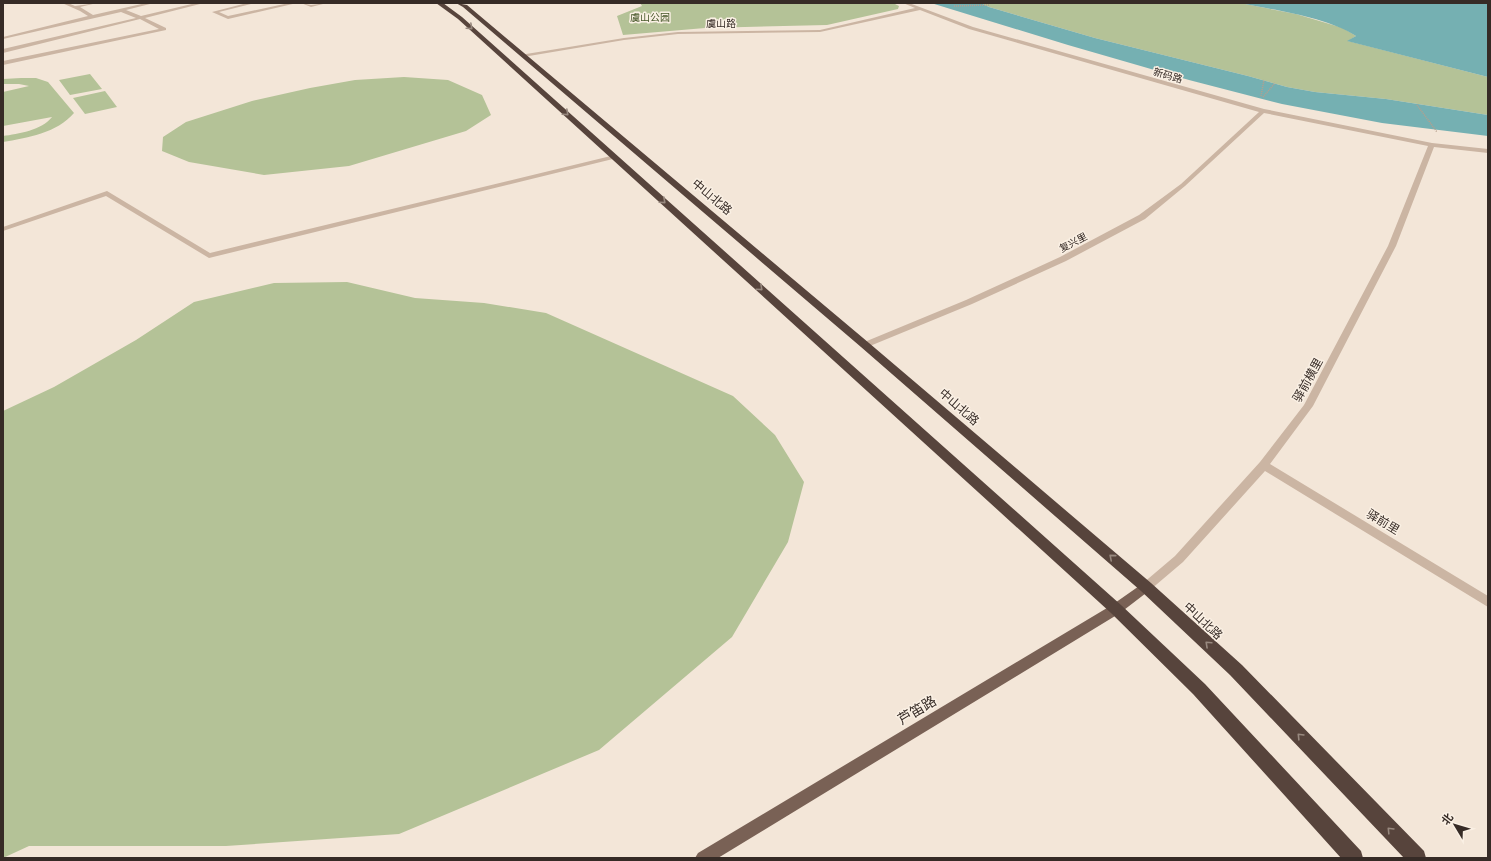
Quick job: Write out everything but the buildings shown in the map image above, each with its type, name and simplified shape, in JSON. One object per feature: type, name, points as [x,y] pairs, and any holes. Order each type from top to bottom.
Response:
[{"type":"highway","points":[[439,3],[460,18],[1116,608],[1199,689],[1354,858]]},
{"type":"highway","name":"中山北路","points":[[459,3],[465,6],[865,345],[1146,587],[1236,670],[1417,858]]},
{"type":"main road","name":"芦笛路","points":[[703,858],[1116,608],[1146,587]]},
{"type":"street","points":[[64,3],[75,7],[92,17]]},
{"type":"street","points":[[75,7],[95,3]]},
{"type":"street","points":[[3,38],[152,3]]},
{"type":"street","points":[[3,51],[202,3]]},
{"type":"street","points":[[253,3],[214,12],[228,18],[295,3]]},
{"type":"street","points":[[302,3],[311,6],[325,3]]},
{"type":"street","name":"新码路","points":[[905,3],[971,28],[1263,111],[1432,145],[1488,151]]},
{"type":"street","name":"虞山路","points":[[523,55],[624,39],[678,33],[820,31],[919,9]]},
{"type":"street","points":[[3,63],[164,29],[121,10]]},
{"type":"street","name":"复兴里","points":[[865,345],[984,296],[1063,259],[1142,217],[1183,185],[1263,111]]},
{"type":"street","name":"驿前横里","points":[[1146,587],[1179,559],[1264,465],[1308,406],[1392,246],[1432,145]]},
{"type":"street","points":[[3,229],[107,193],[209,256],[615,157]]},
{"type":"street","name":"驿前里","points":[[1264,465],[1488,602]]},
{"type":"path","points":[[954,6],[989,5]]},
{"type":"path","points":[[1264,80],[1260,100],[1275,83]]},
{"type":"path","points":[[1417,105],[1437,132]]},
{"type":"green space","name":"虞山公园","points":[[640,3],[893,3],[899,6],[898,9],[827,25],[705,28],[623,35],[617,16],[642,6]]},
{"type":"green space","points":[[981,3],[1240,3],[1296,14],[1343,28],[1356,36],[1348,41],[1488,77],[1488,115],[1386,99],[1315,92],[1287,87],[1095,38],[989,7]]},
{"type":"green space","points":[[90,74],[102,89],[70,95],[59,80]]},
{"type":"green space","points":[[404,77],[448,80],[482,95],[491,115],[466,131],[349,166],[264,175],[189,162],[162,151],[163,137],[186,122],[252,101],[355,80]]},
{"type":"green space","points":[[36,78],[48,82],[74,113],[67,120],[41,134],[3,142],[3,136],[22,133],[36,128],[52,117],[3,126],[3,92],[29,86],[19,84],[3,84],[3,79]]},
{"type":"green space","points":[[105,91],[117,107],[85,114],[73,98]]},
{"type":"green space","points":[[347,282],[415,298],[484,303],[546,313],[733,396],[775,435],[804,482],[788,542],[732,637],[599,750],[399,834],[226,846],[29,846],[3,858],[3,411],[54,387],[136,340],[194,302],[274,283]]},
{"type":"water","points":[[931,3],[981,3],[989,7],[1095,38],[1287,87],[1315,92],[1386,99],[1488,115],[1488,136],[1382,123],[1282,104],[1189,80]]},
{"type":"water","points":[[1240,3],[1488,3],[1488,77],[1347,41],[1356,36],[1344,29],[1316,19]]}]
